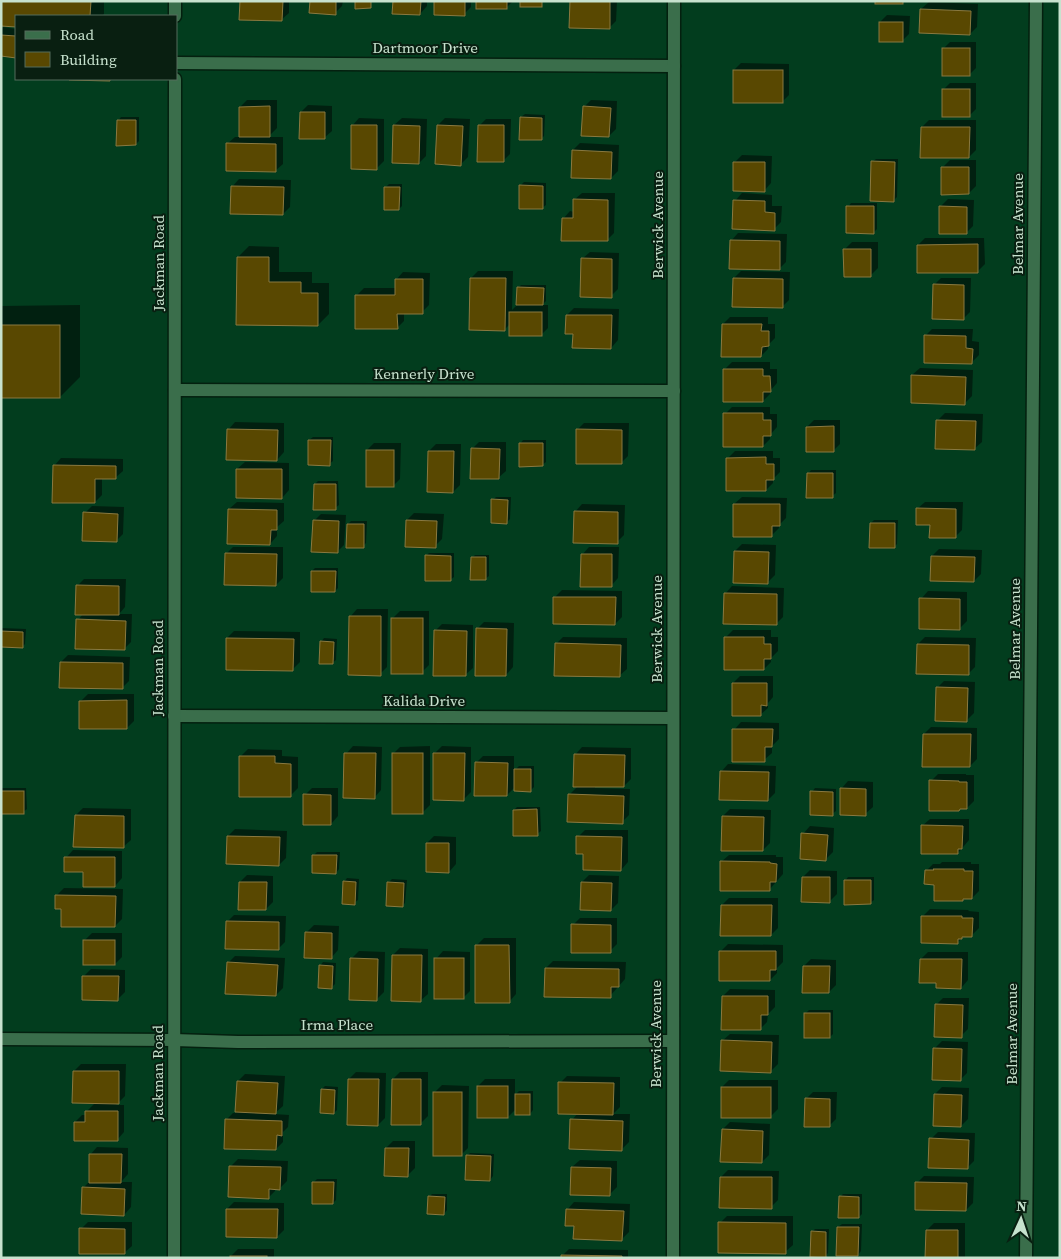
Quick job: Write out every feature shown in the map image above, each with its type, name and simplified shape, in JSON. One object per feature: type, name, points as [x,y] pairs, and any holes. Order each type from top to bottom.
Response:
[{"type":"street","points":[[176,1],[176,15]]},
{"type":"street","name":"Berwick Avenue","points":[[673,1258],[674,1]]},
{"type":"street","name":"Belmar Avenue","points":[[1026,1258],[1036,1]]},
{"type":"street","name":"Dartmoor Drive","points":[[178,63],[674,66]]},
{"type":"street","name":"Jackman Road","points":[[174,1258],[175,80]]},
{"type":"street","name":"Kennerly Drive","points":[[175,390],[674,391]]},
{"type":"street","name":"Kalida Drive","points":[[174,716],[673,718]]},
{"type":"street","name":"Irma Place","points":[[1,1039],[238,1042],[672,1041]]},
{"type":"building","points":[[1,1],[91,1],[90,15],[15,15],[15,27],[1,26]]},
{"type":"building","points":[[240,1],[283,1],[282,21],[239,20]]},
{"type":"building","points":[[310,1],[336,1],[336,15],[309,13]]},
{"type":"building","points":[[355,1],[371,1],[371,8],[355,9]]},
{"type":"building","points":[[393,1],[421,1],[420,15],[392,14]]},
{"type":"building","points":[[434,1],[465,1],[465,16],[434,15]]},
{"type":"building","points":[[476,1],[507,1],[507,9],[476,9]]},
{"type":"building","points":[[520,1],[542,1],[542,7],[520,7]]},
{"type":"building","points":[[570,1],[610,1],[610,29],[569,28]]},
{"type":"building","points":[[875,1],[903,1],[903,4],[875,4]]},
{"type":"building","points":[[920,9],[971,11],[970,35],[919,33]]},
{"type":"building","points":[[879,22],[903,22],[903,42],[879,42]]},
{"type":"building","points":[[1,35],[15,36],[15,58],[1,56]]},
{"type":"building","points":[[942,48],[970,48],[970,76],[942,76]]},
{"type":"building","points":[[733,70],[783,70],[783,103],[733,103]]},
{"type":"building","points":[[69,80],[110,80],[110,81]]},
{"type":"building","points":[[942,89],[970,89],[970,117],[942,117]]},
{"type":"building","points":[[270,106],[270,137],[239,137],[239,107]]},
{"type":"building","points":[[583,106],[611,108],[609,137],[581,136]]},
{"type":"building","points":[[300,112],[325,112],[325,139],[299,139]]},
{"type":"building","points":[[520,117],[542,118],[542,140],[519,140]]},
{"type":"building","points":[[117,120],[136,120],[136,145],[116,146]]},
{"type":"building","points":[[351,125],[377,125],[377,170],[351,169]]},
{"type":"building","points":[[393,125],[420,126],[419,164],[392,163]]},
{"type":"building","points":[[437,125],[463,126],[461,166],[435,164]]},
{"type":"building","points":[[478,125],[504,125],[504,162],[477,162]]},
{"type":"building","points":[[921,127],[970,127],[969,158],[920,158]]},
{"type":"building","points":[[226,143],[276,144],[276,172],[226,171]]},
{"type":"building","points":[[572,150],[612,152],[611,179],[571,178]]},
{"type":"building","points":[[871,161],[895,162],[894,202],[870,201]]},
{"type":"building","points":[[733,162],[765,162],[765,192],[733,191]]},
{"type":"building","points":[[941,167],[969,167],[969,194],[941,195]]},
{"type":"building","points":[[519,185],[543,186],[543,209],[519,209]]},
{"type":"building","points":[[231,186],[284,187],[283,215],[230,214]]},
{"type":"building","points":[[384,187],[400,187],[399,210],[384,210]]},
{"type":"building","points":[[573,199],[608,200],[608,241],[561,241],[562,218],[573,218]]},
{"type":"building","points":[[733,200],[765,201],[765,212],[775,213],[775,231],[732,229]]},
{"type":"building","points":[[846,206],[874,206],[874,234],[846,233]]},
{"type":"building","points":[[939,206],[967,207],[967,234],[939,234]]},
{"type":"building","points":[[730,240],[780,241],[780,270],[729,269]]},
{"type":"building","points":[[978,244],[978,273],[917,273],[917,245]]},
{"type":"building","points":[[843,249],[871,249],[871,277],[844,277]]},
{"type":"building","points":[[237,257],[269,257],[269,282],[301,282],[301,293],[318,293],[318,326],[236,325]]},
{"type":"building","points":[[581,258],[612,259],[612,298],[580,297]]},
{"type":"building","points":[[470,278],[506,278],[505,331],[469,330]]},
{"type":"building","points":[[733,278],[783,279],[783,308],[732,307]]},
{"type":"building","points":[[395,279],[423,279],[423,314],[397,314],[398,329],[355,329],[355,295],[395,295]]},
{"type":"building","points":[[933,284],[964,285],[964,320],[932,319]]},
{"type":"building","points":[[517,287],[544,288],[543,305],[516,305]]},
{"type":"building","points":[[509,312],[542,312],[542,336],[509,336]]},
{"type":"building","points":[[566,315],[612,315],[611,349],[572,348],[573,334],[565,334]]},
{"type":"building","points":[[722,324],[762,324],[761,331],[769,331],[769,346],[762,347],[761,357],[721,357]]},
{"type":"building","points":[[1,325],[60,325],[60,398],[1,398]]},
{"type":"building","points":[[924,335],[966,336],[966,348],[973,349],[972,364],[924,363]]},
{"type":"building","points":[[723,369],[763,369],[763,376],[770,376],[771,392],[763,392],[763,402],[723,402]]},
{"type":"building","points":[[911,375],[966,377],[965,405],[911,403]]},
{"type":"building","points":[[723,413],[763,413],[763,420],[771,420],[771,436],[763,436],[763,447],[723,447]]},
{"type":"building","points":[[936,420],[976,421],[975,450],[935,449]]},
{"type":"building","points":[[834,426],[834,452],[806,452],[806,427]]},
{"type":"building","points":[[227,429],[278,430],[277,461],[226,460]]},
{"type":"building","points":[[576,429],[622,430],[622,464],[576,464]]},
{"type":"building","points":[[308,440],[331,440],[330,466],[308,465]]},
{"type":"building","points":[[519,443],[543,443],[543,466],[519,467]]},
{"type":"building","points":[[471,448],[500,449],[499,479],[470,479]]},
{"type":"building","points":[[366,450],[394,450],[394,487],[366,487]]},
{"type":"building","points":[[428,451],[454,451],[453,493],[427,492]]},
{"type":"building","points":[[766,457],[766,464],[774,464],[774,480],[766,480],[766,491],[726,491],[726,458]]},
{"type":"building","points":[[53,465],[116,466],[116,479],[95,479],[95,503],[52,503]]},
{"type":"building","points":[[236,469],[282,469],[282,499],[236,498]]},
{"type":"building","points":[[807,473],[833,473],[833,498],[806,498]]},
{"type":"building","points":[[314,484],[336,484],[336,510],[313,510]]},
{"type":"building","points":[[491,499],[508,500],[507,524],[491,523]]},
{"type":"building","points":[[733,504],[780,504],[780,526],[772,526],[772,537],[733,537]]},
{"type":"building","points":[[916,508],[956,509],[956,538],[929,538],[930,525],[916,525]]},
{"type":"building","points":[[228,509],[277,510],[277,530],[271,530],[270,545],[227,544]]},
{"type":"building","points":[[574,511],[618,512],[618,544],[573,543]]},
{"type":"building","points":[[83,512],[118,514],[117,542],[82,541]]},
{"type":"building","points":[[313,520],[339,521],[338,553],[311,552]]},
{"type":"building","points":[[406,520],[437,521],[436,548],[405,547]]},
{"type":"building","points":[[870,523],[895,523],[895,548],[869,548]]},
{"type":"building","points":[[347,524],[364,524],[364,548],[346,548]]},
{"type":"building","points":[[734,551],[769,552],[768,584],[733,583]]},
{"type":"building","points":[[225,553],[277,554],[276,586],[224,585]]},
{"type":"building","points":[[581,554],[612,554],[612,587],[580,587]]},
{"type":"building","points":[[425,555],[451,556],[451,581],[425,581]]},
{"type":"building","points":[[931,556],[975,557],[974,582],[930,581]]},
{"type":"building","points":[[471,557],[486,557],[486,580],[470,580]]},
{"type":"building","points":[[311,571],[336,571],[335,592],[311,592]]},
{"type":"building","points":[[76,585],[119,586],[119,615],[75,615]]},
{"type":"building","points":[[724,593],[777,594],[777,625],[723,624]]},
{"type":"building","points":[[553,597],[616,597],[615,625],[553,624]]},
{"type":"building","points":[[919,598],[960,599],[960,630],[919,629]]},
{"type":"building","points":[[349,616],[381,616],[381,676],[348,675]]},
{"type":"building","points":[[391,618],[423,618],[423,674],[391,674]]},
{"type":"building","points":[[76,619],[126,621],[125,650],[75,649]]},
{"type":"building","points":[[476,628],[507,629],[506,676],[475,676]]},
{"type":"building","points":[[434,630],[467,631],[466,676],[433,676]]},
{"type":"building","points":[[1,631],[23,632],[23,648],[1,647]]},
{"type":"building","points":[[724,637],[764,637],[764,644],[771,644],[771,659],[764,659],[764,670],[724,670]]},
{"type":"building","points":[[226,638],[294,639],[293,671],[226,670]]},
{"type":"building","points":[[320,641],[334,642],[333,664],[319,664]]},
{"type":"building","points":[[555,643],[621,645],[620,677],[554,676]]},
{"type":"building","points":[[917,644],[969,645],[969,675],[916,674]]},
{"type":"building","points":[[60,662],[123,663],[123,689],[59,688]]},
{"type":"building","points":[[732,683],[767,683],[767,706],[761,705],[761,716],[732,716]]},
{"type":"building","points":[[936,687],[968,688],[967,722],[935,721]]},
{"type":"building","points":[[127,700],[127,729],[79,729],[79,701]]},
{"type":"building","points":[[732,729],[773,729],[772,747],[765,747],[765,762],[732,762]]},
{"type":"building","points":[[923,734],[971,734],[970,767],[922,767]]},
{"type":"building","points":[[344,753],[376,753],[375,799],[343,798]]},
{"type":"building","points":[[392,753],[423,753],[423,814],[392,814]]},
{"type":"building","points":[[433,753],[465,753],[464,801],[433,800]]},
{"type":"building","points":[[574,754],[625,755],[624,787],[573,787]]},
{"type":"building","points":[[239,756],[275,756],[275,763],[291,764],[291,797],[239,797]]},
{"type":"building","points":[[475,762],[508,763],[507,796],[474,796]]},
{"type":"building","points":[[514,769],[531,769],[531,792],[514,791]]},
{"type":"building","points":[[720,771],[769,772],[768,801],[719,800]]},
{"type":"building","points":[[929,780],[967,782],[967,809],[960,809],[959,811],[929,811]]},
{"type":"building","points":[[840,788],[866,789],[866,816],[840,815]]},
{"type":"building","points":[[1,791],[24,791],[24,814],[1,814]]},
{"type":"building","points":[[810,791],[833,792],[833,816],[810,815]]},
{"type":"building","points":[[303,794],[331,795],[331,825],[303,825]]},
{"type":"building","points":[[568,794],[624,796],[623,824],[567,822]]},
{"type":"building","points":[[537,809],[538,836],[513,836],[513,810]]},
{"type":"building","points":[[75,815],[124,816],[124,848],[73,847]]},
{"type":"building","points":[[722,816],[764,817],[763,851],[721,851]]},
{"type":"building","points":[[921,825],[963,826],[962,849],[958,849],[958,854],[921,854]]},
{"type":"building","points":[[801,833],[828,835],[826,861],[800,859]]},
{"type":"building","points":[[227,836],[280,837],[279,866],[226,864]]},
{"type":"building","points":[[576,836],[622,837],[621,871],[583,870],[583,854],[576,854]]},
{"type":"building","points":[[426,843],[449,843],[449,873],[426,872]]},
{"type":"building","points":[[312,855],[337,855],[336,874],[312,873]]},
{"type":"building","points":[[64,857],[115,857],[115,887],[83,887],[83,872],[64,872]]},
{"type":"building","points":[[720,861],[770,862],[777,864],[776,882],[770,882],[770,891],[720,891]]},
{"type":"building","points":[[964,869],[964,871],[973,871],[972,899],[963,899],[963,901],[934,901],[934,885],[924,884],[925,870]]},
{"type":"building","points":[[802,877],[830,877],[830,903],[801,902]]},
{"type":"building","points":[[844,880],[871,880],[871,904],[844,905]]},
{"type":"building","points":[[343,881],[356,882],[355,905],[342,904]]},
{"type":"building","points":[[239,882],[267,882],[266,910],[238,910]]},
{"type":"building","points":[[387,882],[404,883],[403,907],[386,906]]},
{"type":"building","points":[[581,882],[612,883],[611,911],[580,910]]},
{"type":"building","points":[[55,895],[116,896],[115,927],[61,927],[61,909],[55,909]]},
{"type":"building","points":[[721,905],[772,905],[771,936],[720,936]]},
{"type":"building","points":[[921,916],[962,916],[962,918],[973,918],[972,937],[958,939],[958,944],[921,943]]},
{"type":"building","points":[[226,921],[279,922],[279,950],[225,949]]},
{"type":"building","points":[[571,924],[611,925],[611,953],[571,953]]},
{"type":"building","points":[[305,932],[332,933],[332,959],[304,958]]},
{"type":"building","points":[[83,940],[115,940],[115,965],[83,965]]},
{"type":"building","points":[[475,945],[509,945],[510,1003],[475,1003]]},
{"type":"building","points":[[719,951],[776,951],[776,970],[770,970],[770,981],[719,981]]},
{"type":"building","points":[[392,955],[422,955],[421,1002],[391,1001]]},
{"type":"building","points":[[350,958],[378,959],[377,1001],[349,1000]]},
{"type":"building","points":[[434,958],[464,958],[464,999],[434,999]]},
{"type":"building","points":[[920,959],[962,959],[961,989],[936,988],[936,983],[919,983]]},
{"type":"building","points":[[227,962],[278,965],[276,996],[225,994]]},
{"type":"building","points":[[319,965],[333,966],[332,989],[318,988]]},
{"type":"building","points":[[803,966],[830,966],[829,993],[802,993]]},
{"type":"building","points":[[545,968],[619,969],[619,987],[611,987],[611,998],[544,997]]},
{"type":"building","points":[[82,976],[119,976],[118,1001],[82,1000]]},
{"type":"building","points":[[722,996],[768,996],[768,1015],[761,1015],[761,1030],[721,1030]]},
{"type":"building","points":[[935,1004],[963,1005],[962,1038],[934,1037]]},
{"type":"building","points":[[804,1013],[830,1013],[830,1038],[804,1038]]},
{"type":"building","points":[[721,1040],[772,1042],[771,1073],[720,1071]]},
{"type":"building","points":[[933,1048],[962,1049],[961,1081],[932,1080]]},
{"type":"building","points":[[73,1071],[119,1071],[119,1104],[72,1103]]},
{"type":"building","points":[[348,1079],[379,1079],[378,1126],[347,1125]]},
{"type":"building","points":[[392,1079],[421,1079],[421,1125],[391,1125]]},
{"type":"building","points":[[237,1081],[278,1083],[276,1114],[235,1112]]},
{"type":"building","points":[[558,1082],[614,1083],[613,1115],[558,1114]]},
{"type":"building","points":[[477,1086],[508,1086],[508,1118],[477,1118]]},
{"type":"building","points":[[721,1087],[771,1087],[771,1118],[721,1118]]},
{"type":"building","points":[[321,1089],[335,1090],[334,1114],[320,1113]]},
{"type":"building","points":[[433,1092],[462,1092],[462,1156],[433,1156]]},
{"type":"building","points":[[515,1094],[530,1094],[530,1115],[515,1115]]},
{"type":"building","points":[[934,1094],[962,1095],[961,1127],[933,1126]]},
{"type":"building","points":[[805,1098],[830,1099],[830,1127],[804,1127]]},
{"type":"building","points":[[85,1111],[118,1111],[118,1141],[74,1141],[74,1122],[85,1122]]},
{"type":"building","points":[[225,1119],[282,1121],[282,1136],[277,1135],[276,1150],[224,1149]]},
{"type":"building","points":[[570,1119],[623,1121],[622,1151],[569,1149]]},
{"type":"building","points":[[722,1129],[763,1131],[762,1163],[720,1162]]},
{"type":"building","points":[[929,1138],[969,1140],[968,1169],[928,1168]]},
{"type":"building","points":[[385,1148],[409,1148],[408,1177],[384,1176]]},
{"type":"building","points":[[89,1154],[122,1154],[121,1183],[89,1183]]},
{"type":"building","points":[[466,1155],[491,1156],[490,1181],[465,1180]]},
{"type":"building","points":[[229,1166],[281,1167],[280,1190],[269,1189],[269,1199],[228,1197]]},
{"type":"building","points":[[571,1167],[611,1168],[610,1196],[570,1195]]},
{"type":"building","points":[[720,1177],[772,1177],[772,1209],[719,1208]]},
{"type":"building","points":[[312,1182],[334,1182],[333,1204],[312,1204]]},
{"type":"building","points":[[915,1182],[967,1183],[966,1211],[915,1210]]},
{"type":"building","points":[[82,1187],[125,1189],[124,1216],[81,1214]]},
{"type":"building","points":[[428,1196],[445,1197],[444,1215],[427,1214]]},
{"type":"building","points":[[839,1196],[859,1197],[859,1218],[838,1218]]},
{"type":"building","points":[[226,1209],[278,1209],[277,1238],[226,1237]]},
{"type":"building","points":[[566,1209],[624,1211],[622,1241],[573,1239],[574,1226],[565,1226]]},
{"type":"building","points":[[718,1222],[786,1223],[786,1254],[718,1253]]},
{"type":"building","points":[[837,1227],[859,1227],[858,1256],[836,1256]]},
{"type":"building","points":[[79,1228],[125,1229],[125,1254],[79,1254]]},
{"type":"building","points":[[926,1230],[958,1230],[958,1258],[925,1258]]},
{"type":"building","points":[[811,1231],[826,1232],[826,1258],[810,1257]]},
{"type":"building","points":[[561,1255],[622,1256],[622,1258],[561,1258]]},
{"type":"building","points":[[230,1256],[267,1256],[267,1258],[230,1258]]}]
